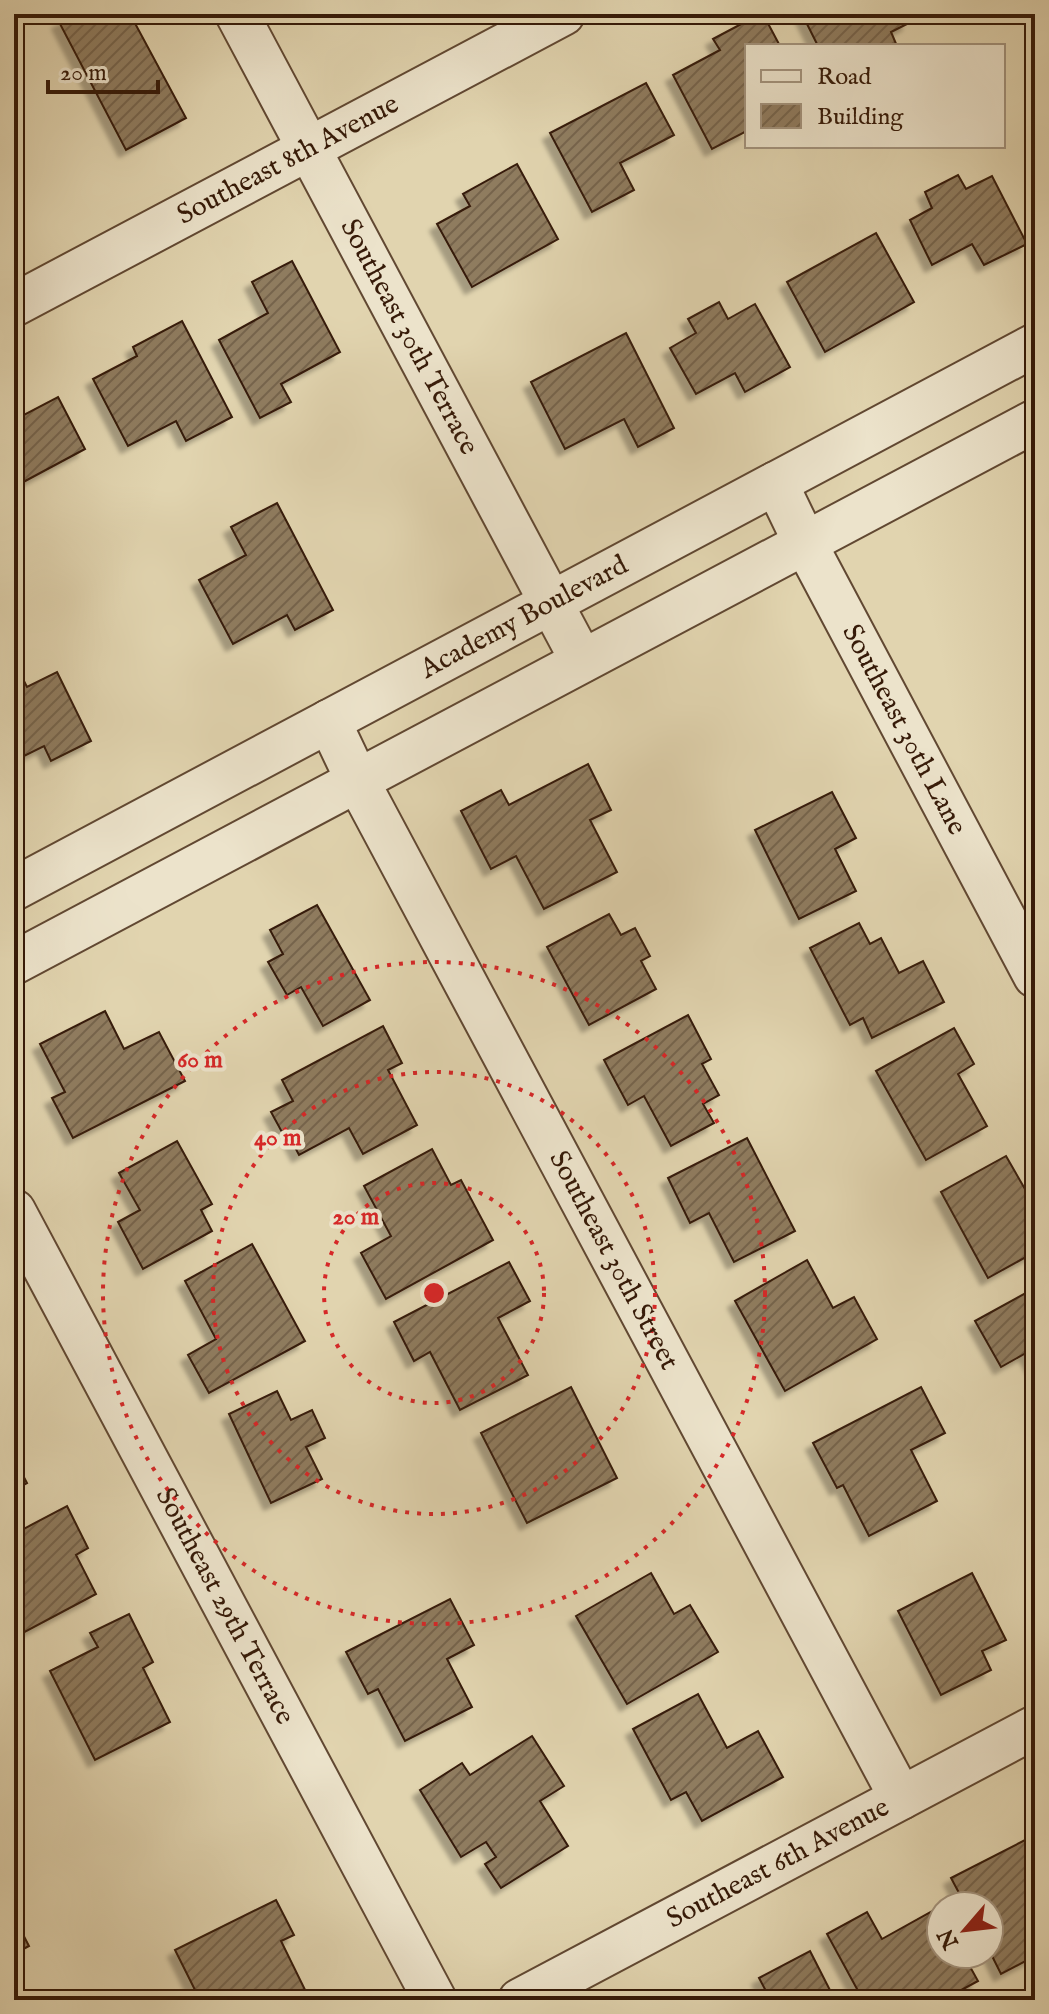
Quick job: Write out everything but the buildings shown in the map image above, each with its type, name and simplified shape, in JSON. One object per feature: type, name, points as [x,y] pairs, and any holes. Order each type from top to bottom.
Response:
[{"type":"street","name":"Southeast 30th Terrace","points":[[237,14],[582,661]]},
{"type":"street","name":"Southeast 8th Avenue","points":[[14,305],[563,14]]},
{"type":"street","name":"Academy Boulevard","points":[[14,889],[1035,345]]},
{"type":"street","points":[[14,963],[1035,421]]},
{"type":"street","name":"Southeast 30th Lane","points":[[776,483],[1035,976]]},
{"type":"street","name":"Southeast 30th Street","points":[[329,721],[357,780],[901,1798]]},
{"type":"street","name":"Southeast 29th Terrace","points":[[14,1211],[435,2000]]},
{"type":"street","name":"Southeast 6th Avenue","points":[[520,2000],[1035,1727]]}]
